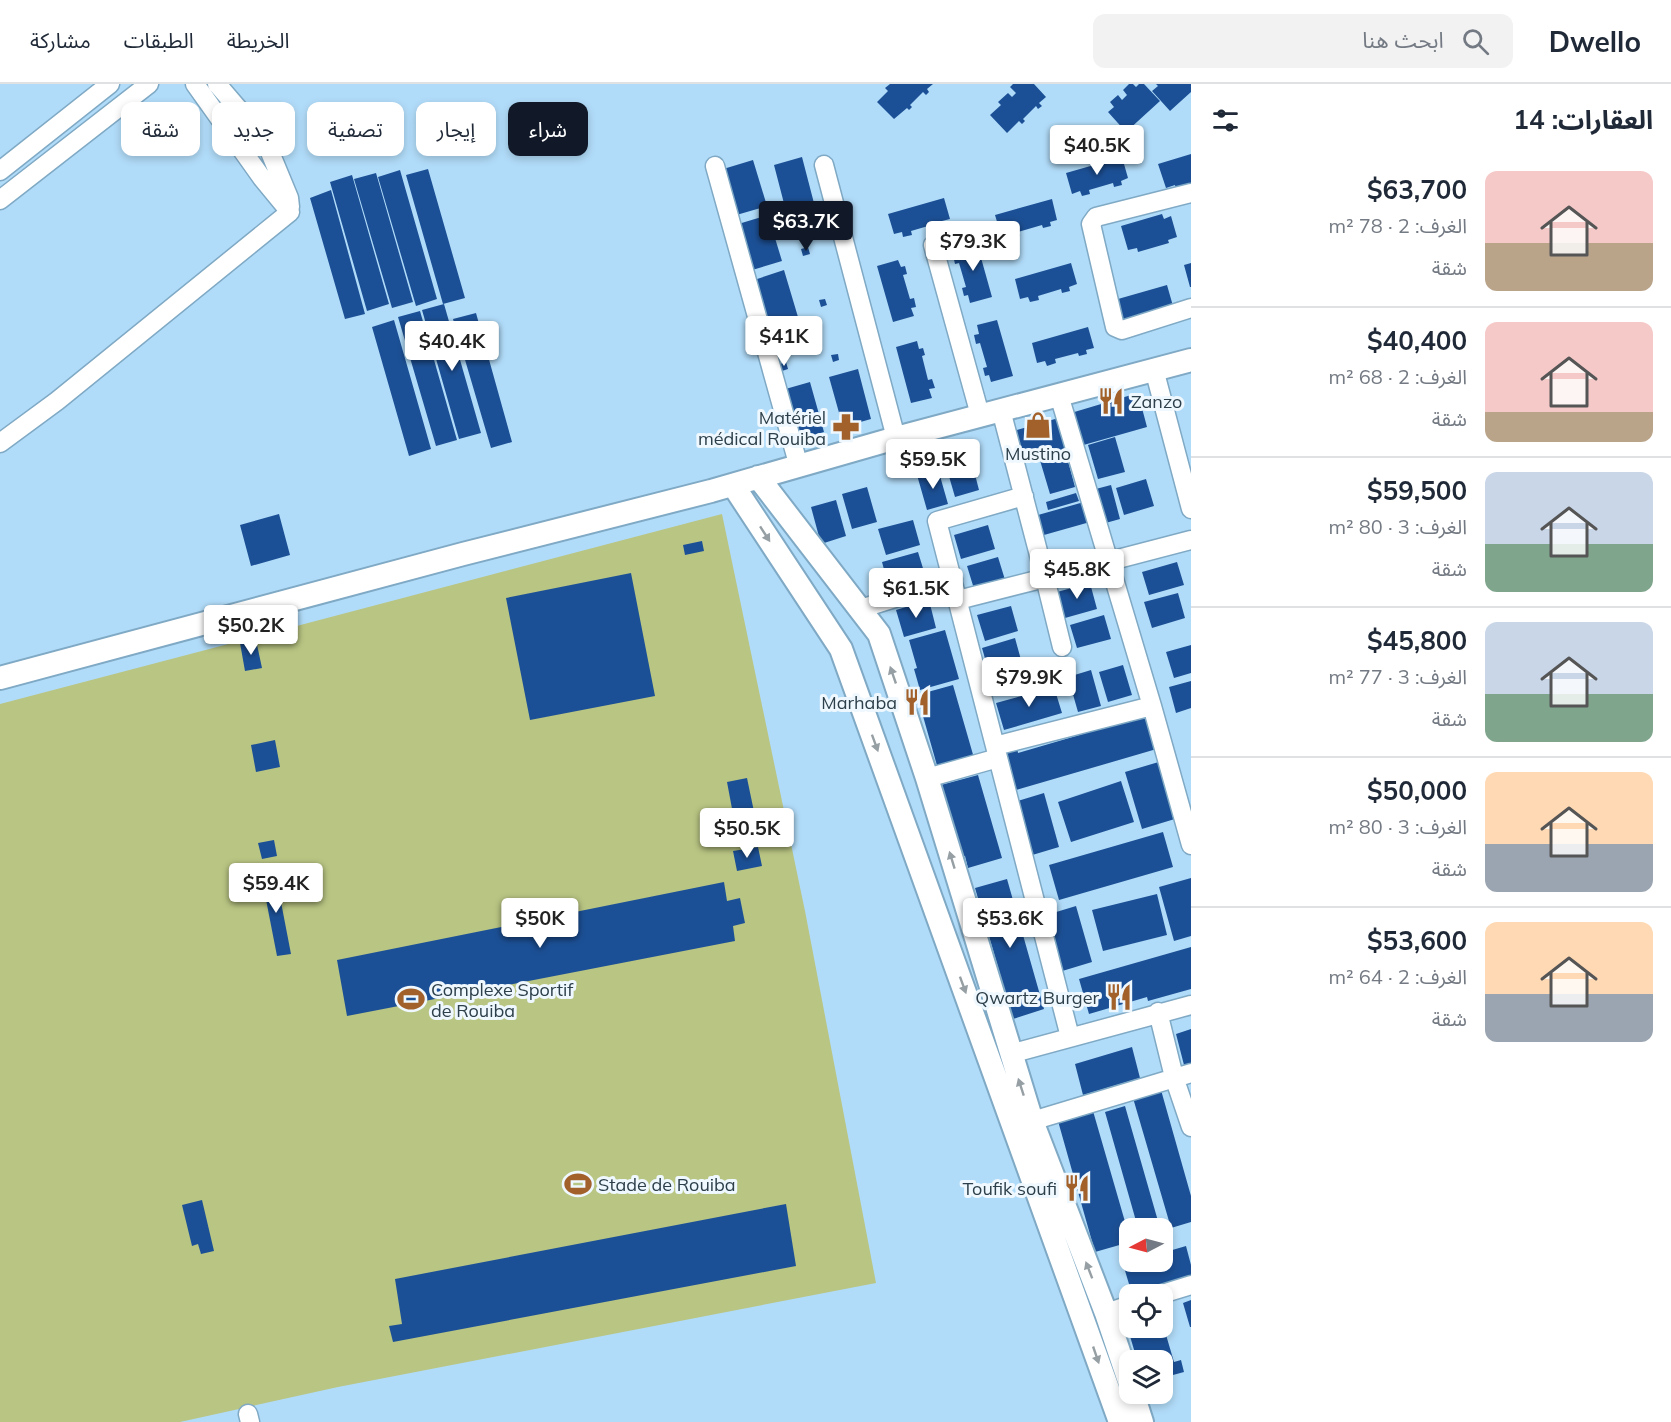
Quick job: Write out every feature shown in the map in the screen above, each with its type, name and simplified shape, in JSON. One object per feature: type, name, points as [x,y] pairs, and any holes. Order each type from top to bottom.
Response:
[{"type":"street","points":[[0,171],[110,84]]},
{"type":"street","points":[[0,200],[148,84]]},
{"type":"street","points":[[195,84],[262,178],[290,212]]},
{"type":"street","points":[[217,84],[265,140],[289,198],[290,212]]},
{"type":"street","points":[[824,165],[896,438]]},
{"type":"street","points":[[716,166],[799,467]]},
{"type":"street","points":[[1191,193],[1096,217],[1091,224],[1115,327],[1122,330],[1191,308]]},
{"type":"street","points":[[0,443],[57,401],[290,212]]},
{"type":"street","points":[[933,245],[991,412],[1024,496],[1062,647]]},
{"type":"street","points":[[0,678],[475,551],[733,486],[896,438],[1191,360]]},
{"type":"street","points":[[1154,369],[1191,509]]},
{"type":"street","points":[[1059,395],[1191,845]]},
{"type":"street","points":[[758,477],[879,634],[927,778],[1001,1059],[1032,1121],[1119,1351]]},
{"type":"street","points":[[733,486],[840,649],[1001,1059],[1120,1422]]},
{"type":"street","points":[[1024,496],[937,521],[1070,1036]]},
{"type":"street","points":[[958,600],[1191,540]]},
{"type":"street","points":[[860,609],[953,580]]},
{"type":"street","points":[[927,778],[997,752],[1152,706]]},
{"type":"street","points":[[1001,1059],[1070,1036],[1191,1005]]},
{"type":"street","points":[[1158,1012],[1183,1075],[1191,1127]]},
{"type":"street","points":[[1032,1121],[1183,1075]]},
{"type":"street","points":[[1173,1291],[1191,1285]]},
{"type":"street","points":[[1106,1313],[1119,1309]]},
{"type":"street","points":[[1136,1404],[1142,1422]]},
{"type":"green space","name":"Complexe Sportif de Rouiba","points":[[722,514],[805,911],[876,1283],[338,1387],[180,1422],[0,1422],[0,704]]},
{"type":"building","points":[[890,84],[933,84],[927,89],[929,92],[926,95],[923,92],[910,105],[912,107],[909,110],[907,108],[894,119],[877,102],[888,91],[885,88]]},
{"type":"building","points":[[1013,84],[1034,84],[1046,97],[1039,103],[1042,106],[1038,109],[1036,106],[1023,119],[1025,121],[1022,124],[1019,121],[1007,133],[990,115],[1001,105],[998,102],[1008,93],[1012,97],[1016,93],[1010,87]]},
{"type":"building","points":[[1129,84],[1136,87],[1144,84],[1160,101],[1126,132],[1108,112],[1114,107],[1110,102],[1118,95],[1122,100],[1127,95],[1123,90]]},
{"type":"building","points":[[1156,84],[1191,84],[1191,92],[1170,111],[1152,91],[1158,86]]},
{"type":"building","points":[[1191,154],[1191,185],[1176,190],[1175,185],[1166,188],[1158,164]]},
{"type":"building","points":[[802,157],[815,207],[787,215],[774,165]]},
{"type":"building","points":[[1122,157],[1128,178],[1121,181],[1122,185],[1114,187],[1113,183],[1089,190],[1090,194],[1082,196],[1080,191],[1072,194],[1066,173]]},
{"type":"building","points":[[753,160],[767,206],[733,216],[720,170]]},
{"type":"building","points":[[428,169],[465,298],[443,304],[406,175]]},
{"type":"building","points":[[400,170],[437,299],[416,306],[378,177]]},
{"type":"building","points":[[376,173],[413,302],[392,308],[354,179]]},
{"type":"building","points":[[352,175],[389,304],[367,311],[330,182]]},
{"type":"building","points":[[331,190],[365,314],[345,319],[310,198]]},
{"type":"building","points":[[944,198],[950,219],[942,221],[943,226],[936,228],[935,224],[911,231],[912,235],[903,237],[902,232],[894,234],[888,214]]},
{"type":"building","points":[[1052,199],[1057,220],[1050,222],[1051,226],[1043,228],[1042,225],[1018,232],[1020,236],[1011,238],[1009,233],[1001,235],[995,215]]},
{"type":"building","points":[[1162,214],[1164,219],[1171,216],[1177,237],[1168,240],[1169,243],[1138,252],[1137,248],[1128,250],[1121,226]]},
{"type":"building","points":[[768,215],[782,261],[749,271],[735,225]]},
{"type":"building","points":[[976,240],[992,297],[970,303],[968,295],[964,296],[962,288],[966,287],[959,263],[955,264],[953,255],[958,254],[956,246]]},
{"type":"building","points":[[808,247],[810,254],[803,256],[801,249]]},
{"type":"building","points":[[898,260],[901,267],[905,266],[907,274],[903,275],[910,299],[914,298],[916,307],[911,308],[914,316],[893,322],[877,266]]},
{"type":"building","points":[[1071,263],[1077,284],[1069,287],[1070,291],[1062,293],[1061,289],[1038,296],[1039,300],[1030,302],[1028,297],[1020,299],[1015,279]]},
{"type":"building","points":[[1191,263],[1191,287],[1190,287],[1184,265]]},
{"type":"building","points":[[784,270],[798,317],[764,327],[751,281]]},
{"type":"building","points":[[1167,285],[1173,306],[1126,324],[1125,319],[1116,321],[1111,301]]},
{"type":"building","points":[[825,299],[827,305],[821,307],[819,300]]},
{"type":"building","points":[[444,304],[481,433],[459,439],[422,310]]},
{"type":"building","points":[[420,311],[457,440],[436,446],[398,317]]},
{"type":"building","points":[[476,313],[512,442],[491,448],[453,319]]},
{"type":"building","points":[[394,320],[431,449],[409,456],[372,327]]},
{"type":"building","points":[[997,320],[1013,376],[991,382],[989,375],[985,376],[983,368],[987,367],[980,343],[976,344],[974,335],[979,334],[977,325]]},
{"type":"building","points":[[1088,327],[1094,348],[1086,350],[1087,354],[1079,356],[1078,353],[1055,359],[1056,363],[1047,366],[1045,361],[1037,363],[1032,343]]},
{"type":"building","points":[[917,341],[919,349],[923,348],[925,355],[922,356],[928,380],[932,379],[935,388],[929,389],[932,398],[911,403],[896,347]]},
{"type":"building","points":[[838,354],[839,360],[833,362],[831,355]]},
{"type":"building","points":[[786,362],[788,369],[782,371],[780,364]]},
{"type":"building","points":[[858,369],[871,419],[843,427],[829,377]]},
{"type":"building","points":[[810,382],[824,432],[796,440],[782,390]]},
{"type":"building","points":[[1138,393],[1147,427],[1080,446],[1071,413]]},
{"type":"building","points":[[1062,417],[1070,448],[1065,450],[1075,487],[1050,494],[1039,457],[1022,462],[1013,431]]},
{"type":"building","points":[[1115,437],[1125,472],[1098,479],[1088,445]]},
{"type":"building","points":[[971,459],[979,490],[955,497],[946,466]]},
{"type":"building","points":[[938,469],[948,504],[927,510],[917,475]]},
{"type":"building","points":[[1146,479],[1154,506],[1124,515],[1116,488]]},
{"type":"building","points":[[1111,485],[1120,519],[1102,524],[1092,490]]},
{"type":"building","points":[[867,487],[877,522],[852,529],[842,494]]},
{"type":"building","points":[[1076,493],[1079,501],[1048,510],[1046,502]]},
{"type":"building","points":[[836,500],[846,536],[821,544],[811,507]]},
{"type":"building","points":[[1084,502],[1090,522],[1044,535],[1038,515]]},
{"type":"building","points":[[279,514],[290,555],[251,566],[240,525]]},
{"type":"building","points":[[913,520],[920,545],[886,555],[878,529]]},
{"type":"building","points":[[988,525],[995,549],[961,559],[954,535]]},
{"type":"building","points":[[702,541],[704,551],[685,555],[683,545]]},
{"type":"building","points":[[1063,551],[1066,561],[1054,565],[1051,554]]},
{"type":"building","points":[[918,552],[926,578],[889,588],[882,562]]},
{"type":"building","points":[[998,557],[1006,583],[975,592],[967,566]]},
{"type":"building","points":[[1177,562],[1184,585],[1149,595],[1142,572]]},
{"type":"building","points":[[631,573],[655,696],[530,720],[506,598]]},
{"type":"building","points":[[1090,583],[1097,609],[1065,618],[1057,592]]},
{"type":"building","points":[[1178,593],[1185,618],[1152,628],[1144,602]]},
{"type":"building","points":[[929,600],[936,628],[904,637],[896,610]]},
{"type":"building","points":[[1011,606],[1018,631],[985,641],[977,615]]},
{"type":"building","points":[[1104,615],[1111,639],[1077,648],[1070,625]]},
{"type":"building","points":[[945,630],[959,679],[920,690],[909,640]]},
{"type":"building","points":[[1015,638],[1023,667],[990,676],[982,648]]},
{"type":"building","points":[[256,640],[262,668],[245,671],[240,643]]},
{"type":"building","points":[[1191,645],[1191,673],[1174,678],[1166,652]]},
{"type":"building","points":[[1123,665],[1132,695],[1108,702],[1099,672]]},
{"type":"building","points":[[1091,670],[1101,706],[1078,712],[1068,677]]},
{"type":"building","points":[[1191,681],[1191,708],[1176,713],[1169,687]]},
{"type":"building","points":[[953,685],[974,758],[938,769],[917,695]]},
{"type":"building","points":[[1054,687],[1062,713],[1004,730],[996,703]]},
{"type":"building","points":[[1151,714],[1160,748],[1013,791],[1002,752],[1017,747],[1018,753]]},
{"type":"building","points":[[275,740],[280,767],[256,772],[251,745]]},
{"type":"building","points":[[1162,761],[1178,818],[1142,829],[1125,772]]},
{"type":"building","points":[[978,775],[1002,858],[968,868],[965,856],[961,857],[941,785]]},
{"type":"building","points":[[747,778],[757,826],[736,830],[727,782]]},
{"type":"building","points":[[1121,781],[1134,822],[1071,842],[1058,802]]},
{"type":"building","points":[[1044,793],[1059,847],[1029,856],[1014,802]]},
{"type":"building","points":[[1163,832],[1173,867],[1059,900],[1049,865]]},
{"type":"building","points":[[274,840],[277,856],[262,859],[258,843]]},
{"type":"building","points":[[758,847],[762,866],[737,871],[733,851]]},
{"type":"building","points":[[275,871],[291,954],[277,956],[261,874]]},
{"type":"building","points":[[1191,878],[1191,936],[1174,941],[1159,887]]},
{"type":"building","points":[[1007,879],[1044,1009],[1013,1019],[975,888]]},
{"type":"building","points":[[724,882],[727,901],[740,898],[745,923],[733,926],[735,941],[347,1016],[337,960]]},
{"type":"building","points":[[1157,894],[1167,935],[1103,951],[1092,910]]},
{"type":"building","points":[[1076,906],[1092,962],[1059,972],[1043,916]]},
{"type":"building","points":[[1191,947],[1191,989],[1148,1001],[1147,997],[1089,1014],[1079,979]]},
{"type":"building","points":[[1191,1029],[1191,1063],[1184,1065],[1176,1034]]},
{"type":"building","points":[[1132,1047],[1140,1078],[1083,1095],[1075,1064]]},
{"type":"building","points":[[1161,1090],[1191,1196],[1191,1222],[1173,1227],[1173,1218],[1168,1218],[1133,1098]]},
{"type":"building","points":[[1125,1106],[1157,1218],[1135,1218],[1105,1112]]},
{"type":"building","points":[[1093,1111],[1124,1218],[1119,1218],[1119,1245],[1095,1252],[1058,1121]]},
{"type":"building","points":[[202,1200],[214,1251],[201,1254],[198,1244],[192,1246],[182,1205]]},
{"type":"building","points":[[786,1204],[796,1266],[393,1342],[389,1326],[402,1324],[395,1279]]},
{"type":"building","points":[[1186,1246],[1191,1265],[1191,1280],[1173,1285],[1129,1284],[1125,1272],[1173,1272],[1173,1250]]},
{"type":"building","points":[[1191,1300],[1191,1327],[1190,1327],[1183,1303]]},
{"type":"building","points":[[1131,1338],[1167,1338],[1170,1350],[1134,1350]]},
{"type":"building","points":[[1173,1359],[1174,1362],[1181,1360],[1184,1372],[1173,1375]]},
{"type":"place","name":"Zanzo","points":[[1111,401]]},
{"type":"place","name":"Mustino","points":[[1038,425]]},
{"type":"place","name":"Matériel médical Rouiba","points":[[846,427]]},
{"type":"place","name":"Marhaba","points":[[917,702]]},
{"type":"place","name":"Qwartz Burger","points":[[1119,997]]},
{"type":"place","name":"Complexe Sportif de Rouiba","points":[[411,999]]},
{"type":"place","name":"Stade de Rouiba","points":[[578,1184]]},
{"type":"place","name":"Toufik soufi","points":[[1077,1188]]}]
